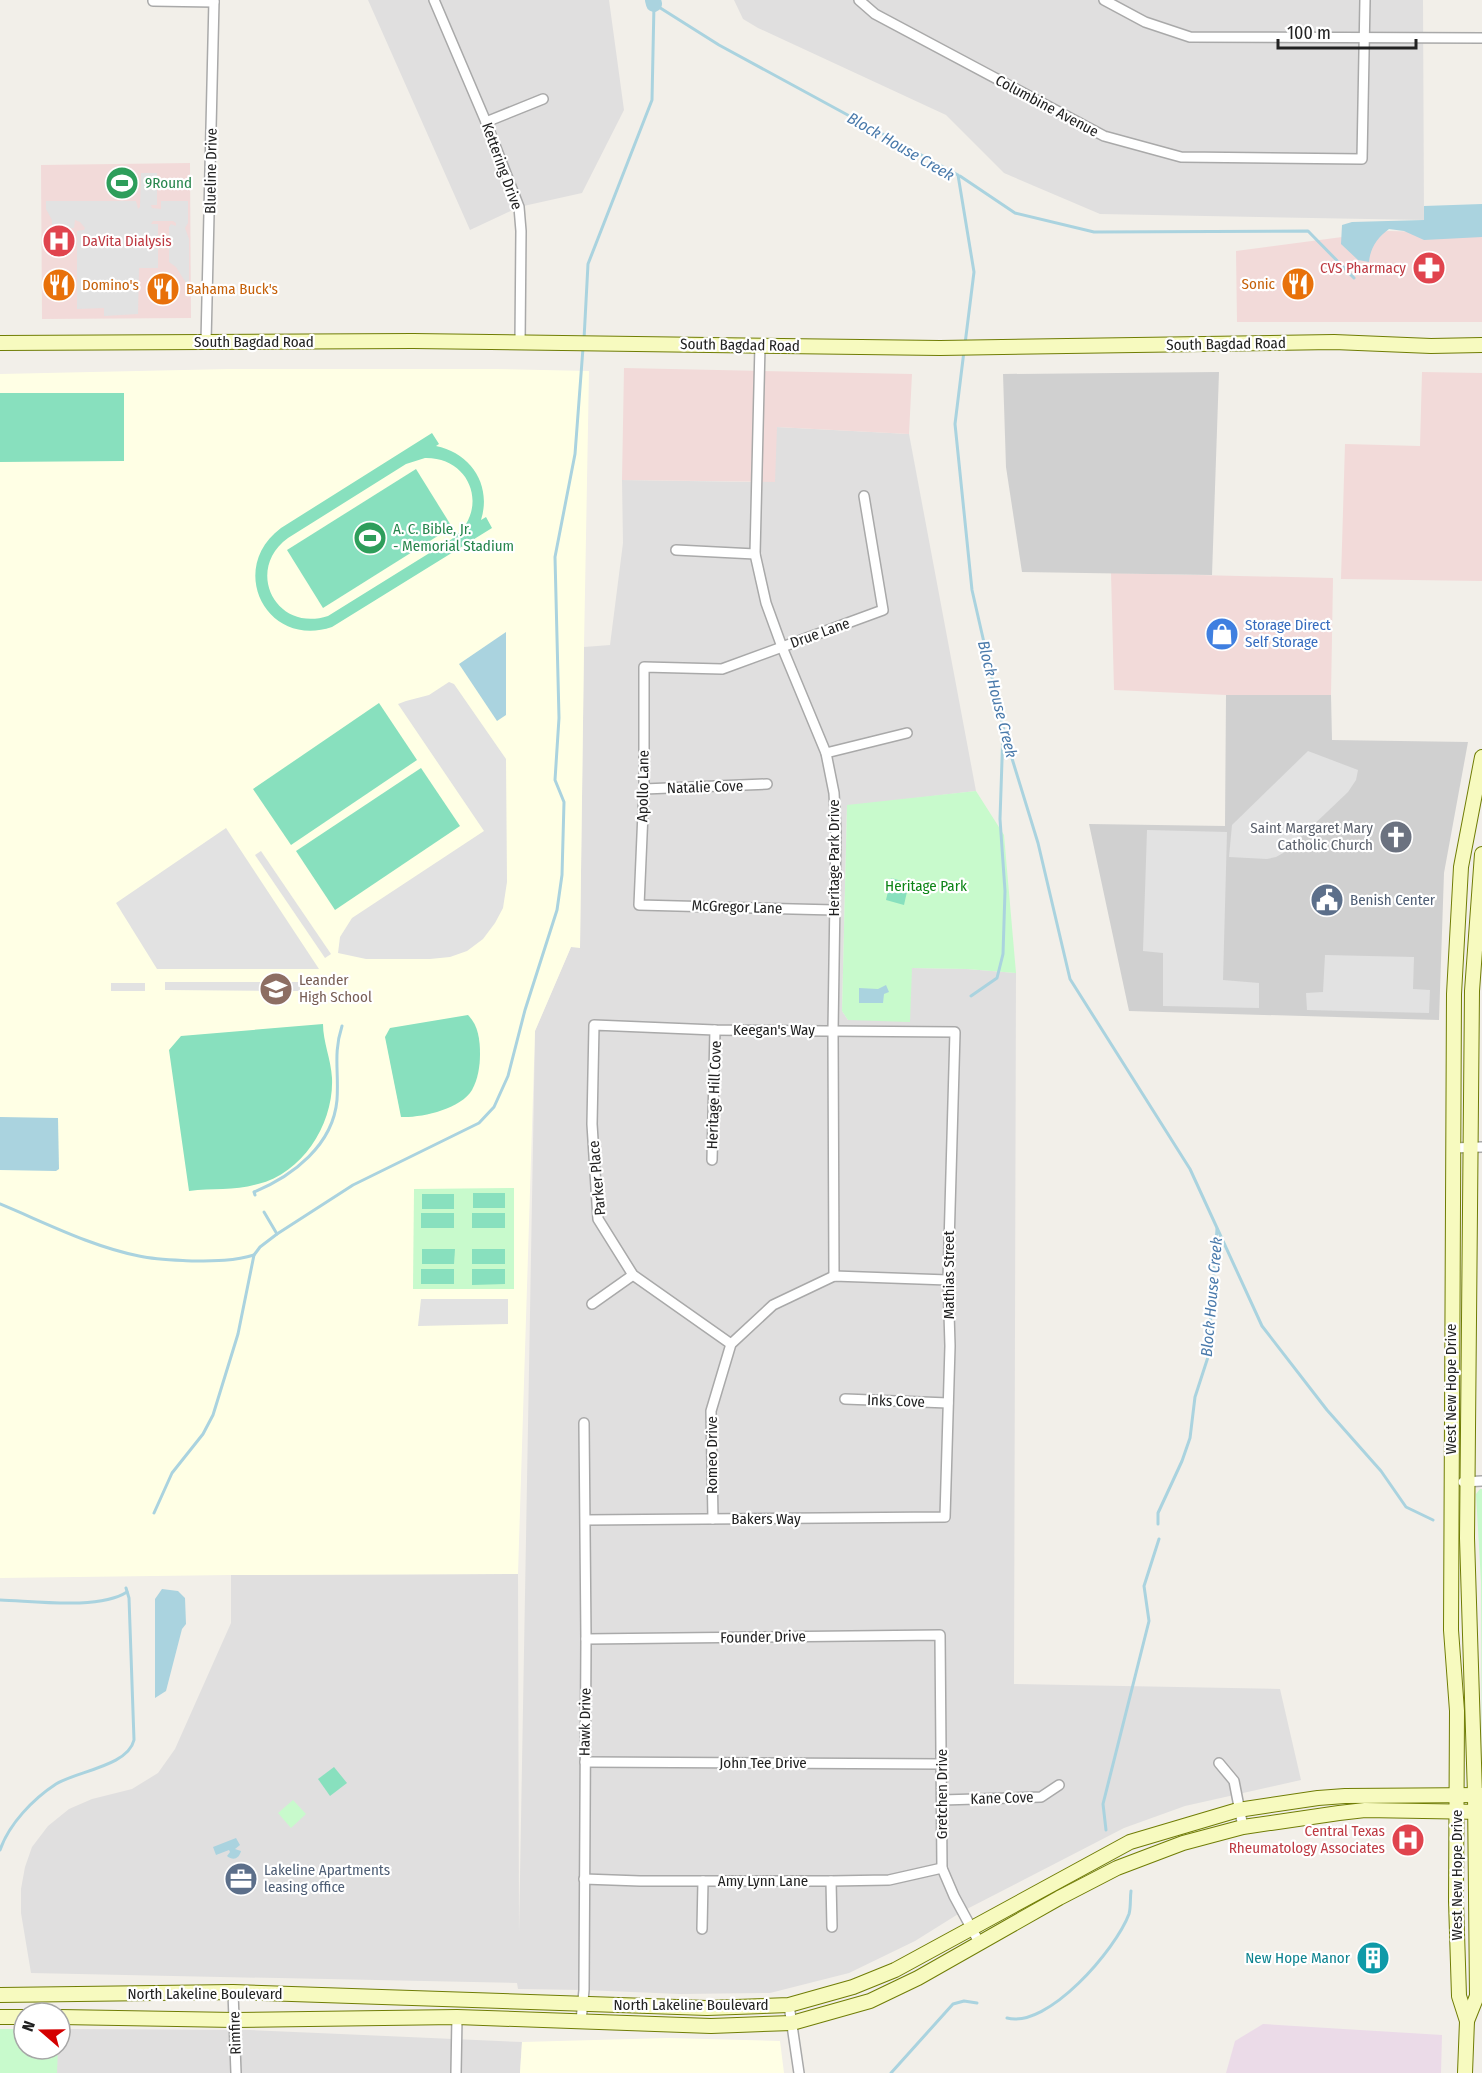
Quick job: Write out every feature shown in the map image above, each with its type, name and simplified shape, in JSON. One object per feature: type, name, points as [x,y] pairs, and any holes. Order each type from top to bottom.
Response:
[{"type":"main road","name":"South Bagdad Road","points":[[0,343],[590,343],[940,348],[1334,342],[1481,345]]},
{"type":"main road","name":"West New Hope Drive","points":[[1466,2073],[1467,2022],[1459,1996],[1456,1901],[1457,1711],[1451,1630],[1452,1148],[1454,994],[1461,867],[1482,757]]},
{"type":"main road","name":"West New Hope Drive","points":[[1467,2022],[1477,1996],[1479,1812],[1467,1538],[1475,1481],[1476,1148],[1472,991],[1482,854]]},
{"type":"main road","points":[[1451,1567],[1458,1571],[1460,1580],[1461,1632],[1471,1644]]},
{"type":"main road","name":"North Lakeline Boulevard","points":[[0,1995],[233,1992],[707,2008],[789,2005],[853,1987],[895,1970],[1130,1842],[1238,1810],[1345,1796],[1478,1795]]},
{"type":"main road","name":"North Lakeline Boulevard","points":[[72,2018],[457,2017],[711,2026],[792,2023],[870,2001],[918,1978],[1059,1898],[1117,1868],[1183,1843],[1243,1827],[1365,1810],[1479,1812]]},
{"type":"street","name":"Kettering Drive","points":[[434,0],[519,207],[521,231],[520,343]]},
{"type":"street","name":"Columbine Avenue","points":[[859,0],[874,14],[1104,136],[1181,157],[1362,159],[1364,39]]},
{"type":"street","points":[[1104,0],[1145,22],[1190,37],[1482,38]]},
{"type":"street","points":[[1364,39],[1365,0]]},
{"type":"street","points":[[153,1],[214,1]]},
{"type":"street","name":"Blueline Drive","points":[[206,342],[214,1]]},
{"type":"street","points":[[486,122],[543,99]]},
{"type":"street","name":"Heritage Park Drive","points":[[760,345],[755,554],[766,603],[826,753],[834,793],[836,831],[833,1030],[834,1276]]},
{"type":"street","name":"Drue Lane","points":[[644,667],[722,669],[883,610],[864,496]]},
{"type":"street","points":[[676,550],[755,554]]},
{"type":"street","name":"Apollo Lane","points":[[639,905],[644,789],[644,667]]},
{"type":"street","points":[[826,753],[907,733]]},
{"type":"street","name":"Natalie Cove","points":[[644,789],[767,784]]},
{"type":"street","name":"McGregor Lane","points":[[639,905],[835,910]]},
{"type":"street","name":"Keegan's Way","points":[[594,1025],[715,1030],[955,1032]]},
{"type":"street","name":"Parker Place","points":[[594,1025],[592,1124],[598,1219],[633,1275],[731,1344]]},
{"type":"street","name":"Heritage Hill Cove","points":[[712,1160],[715,1030]]},
{"type":"street","name":"Mathias Street","points":[[945,1517],[948,1280],[955,1032]]},
{"type":"street","points":[[1452,1148],[1476,1148]]},
{"type":"street","points":[[592,1304],[633,1275]]},
{"type":"street","points":[[731,1344],[773,1305],[834,1276],[948,1280]]},
{"type":"street","name":"Romeo Drive","points":[[713,1519],[711,1411],[731,1344]]},
{"type":"street","name":"Inks Cove","points":[[845,1399],[948,1403]]},
{"type":"street","name":"Hawk Drive","points":[[581,2021],[586,1638],[584,1423]]},
{"type":"street","points":[[1450,1482],[1475,1481]]},
{"type":"street","name":"Bakers Way","points":[[586,1520],[945,1517]]},
{"type":"street","name":"Founder Drive","points":[[586,1638],[940,1635]]},
{"type":"street","name":"Gretchen Drive","points":[[940,1635],[942,1868],[980,1944]]},
{"type":"street","name":"John Tee Drive","points":[[585,1762],[942,1764]]},
{"type":"street","points":[[1219,1763],[1234,1781],[1243,1827]]},
{"type":"street","name":"Kane Cove","points":[[942,1800],[1041,1797],[1059,1785]]},
{"type":"street","name":"Amy Lynn Lane","points":[[584,1879],[889,1880],[942,1868]]},
{"type":"street","points":[[702,1929],[703,1881]]},
{"type":"street","points":[[831,1881],[832,1927]]},
{"type":"street","name":"Rimfire","points":[[233,1992],[236,2073]]},
{"type":"street","points":[[789,2005],[799,2073]]},
{"type":"street","points":[[456,2073],[457,2017]]},
{"type":"shaded area","points":[[368,0],[609,0],[624,110],[582,193],[519,207],[470,230]]},
{"type":"shaded area","points":[[734,0],[1423,0],[1424,220],[1100,214],[1004,173],[946,115],[758,28],[743,19]]},
{"type":"shaded area","points":[[190,163],[191,318],[42,319],[41,165]]},
{"type":"shaded area","points":[[141,173],[157,173],[157,205],[151,205],[152,208],[161,209],[161,201],[188,201],[188,223],[185,228],[189,239],[189,283],[186,283],[176,267],[169,262],[169,227],[171,224],[176,226],[176,223],[153,221],[151,224],[158,224],[158,268],[139,268],[138,314],[104,316],[104,308],[77,309],[77,231],[85,228],[75,220],[74,228],[52,228],[46,201],[136,201],[138,209],[140,207]]},
{"type":"shaded area","points":[[1388,231],[1482,233],[1482,322],[1237,322],[1236,251]]},
{"type":"shaded area","points":[[624,368],[912,374],[909,434],[777,427],[775,482],[622,480]]},
{"type":"shaded area","name":"Leander High School","points":[[229,369],[589,371],[580,948],[571,947],[535,1031],[518,1574],[0,1578],[0,374]]},
{"type":"shaded area","points":[[1219,372],[1212,575],[1022,572],[1006,467],[1003,374]]},
{"type":"shaded area","points":[[1422,372],[1482,373],[1482,581],[1341,579],[1345,444],[1420,446]]},
{"type":"shaded area","name":"Heritage Park","points":[[776,427],[909,434],[976,791],[847,806],[842,1011],[848,1020],[912,968],[1016,973],[1014,1684],[1280,1689],[1301,1780],[1185,1806],[1124,1828],[963,1911],[915,1941],[849,1973],[770,1993],[680,1994],[518,1989],[517,1983],[31,1973],[21,1913],[21,1889],[32,1847],[48,1826],[69,1809],[92,1799],[132,1789],[158,1773],[175,1749],[231,1623],[231,1575],[518,1574],[519,1933],[535,1031],[571,947],[580,947],[584,647],[610,645],[623,543],[622,480],[754,482]]},
{"type":"shaded area","name":"Storage Direct Self Storage","points":[[1111,573],[1333,578],[1331,695],[1226,695],[1114,690]]},
{"type":"shaded area","points":[[449,682],[454,684],[506,759],[507,882],[503,908],[483,939],[467,951],[450,957],[366,959],[338,953],[340,937],[352,918],[484,831],[398,704],[429,695]]},
{"type":"shaded area","points":[[1226,695],[1331,695],[1332,740],[1468,742],[1444,873],[1439,1020],[1129,1011],[1089,824],[1225,826]]},
{"type":"shaded area","points":[[1308,751],[1358,770],[1356,780],[1348,792],[1285,852],[1276,857],[1267,859],[1229,857],[1232,825]]},
{"type":"shaded area","points":[[226,828],[319,969],[157,969],[116,903]]},
{"type":"shaded area","points":[[1147,830],[1227,832],[1223,980],[1259,983],[1259,1008],[1163,1006],[1163,953],[1143,951]]},
{"type":"shaded area","points":[[261,851],[331,954],[325,958],[255,855]]},
{"type":"shaded area","points":[[1325,955],[1414,957],[1413,989],[1430,990],[1429,1013],[1307,1010],[1306,993],[1323,992]]},
{"type":"shaded area","points":[[165,982],[300,982],[300,991],[165,990]]},
{"type":"shaded area","points":[[111,983],[145,983],[145,991],[111,991]]},
{"type":"shaded area","points":[[421,1299],[508,1299],[508,1324],[418,1326]]},
{"type":"shaded area","points":[[1263,2024],[1442,2035],[1441,2073],[1226,2073],[1235,2041]]},
{"type":"shaded area","points":[[0,2029],[12,2039],[12,2061],[72,2061],[72,2029],[250,2030],[522,2042],[520,2073],[0,2073]]},
{"type":"shaded area","points":[[668,2038],[780,2041],[784,2073],[520,2073],[522,2042]]},
{"type":"green space","points":[[0,393],[124,393],[124,461],[0,462]]},
{"type":"green space","name":"A. C. Bible, Jr. - Memorial Stadium","points":[[432,433],[439,444],[436,446],[459,456],[476,472],[484,495],[481,520],[486,517],[492,528],[332,627],[309,631],[289,627],[273,616],[262,601],[256,583],[257,564],[265,545],[281,528]],"holes":[[[425,458],[441,460],[454,466],[464,476],[473,501],[464,527],[452,539],[328,616],[310,619],[294,615],[281,607],[272,595],[268,581],[268,566],[275,551],[288,538],[406,464]]]},
{"type":"green space","name":"A. C. Bible, Jr. - Memorial Stadium","points":[[416,469],[452,527],[323,608],[287,550]]},
{"type":"green space","points":[[379,703],[417,760],[291,845],[253,789]]},
{"type":"green space","points":[[421,768],[460,826],[335,910],[296,851]]},
{"type":"green space","name":"Heritage Park","points":[[976,791],[1004,835],[1016,973],[912,968],[910,1022],[848,1020],[842,1011],[847,805]]},
{"type":"green space","points":[[891,878],[909,883],[904,905],[886,900]]},
{"type":"green space","points":[[468,1015],[476,1028],[480,1048],[480,1063],[472,1090],[467,1097],[440,1111],[401,1117],[385,1037],[390,1028]]},
{"type":"green space","points":[[323,1024],[332,1078],[331,1095],[328,1112],[313,1144],[289,1169],[274,1178],[249,1186],[189,1191],[169,1050],[181,1036]]},
{"type":"green space","points":[[514,1188],[514,1289],[413,1289],[414,1189]]},
{"type":"green space","points":[[473,1193],[505,1193],[505,1208],[473,1208]]},
{"type":"green space","points":[[422,1194],[454,1194],[454,1209],[422,1209]]},
{"type":"green space","points":[[421,1213],[454,1213],[454,1228],[421,1228]]},
{"type":"green space","points":[[472,1213],[505,1213],[505,1228],[472,1228]]},
{"type":"green space","points":[[422,1249],[455,1249],[454,1264],[422,1264]]},
{"type":"green space","points":[[472,1249],[505,1249],[505,1264],[472,1264]]},
{"type":"green space","points":[[421,1269],[454,1269],[454,1284],[421,1284]]},
{"type":"green space","points":[[472,1269],[505,1269],[505,1284],[472,1285]]},
{"type":"green space","points":[[1482,1489],[1482,1780],[1481,1582],[1476,1494]]},
{"type":"green space","points":[[334,1767],[347,1783],[330,1796],[318,1779]]},
{"type":"green space","points":[[293,1800],[306,1814],[291,1828],[278,1813]]},
{"type":"green space","points":[[0,2029],[12,2029],[12,2061],[58,2061],[57,2073],[0,2073]]},
{"type":"water","points":[[1482,204],[1482,237],[1424,240],[1404,231],[1389,229],[1375,243],[1369,262],[1358,260],[1341,244],[1342,225],[1352,222],[1424,220],[1424,206]]},
{"type":"water","points":[[506,632],[506,715],[497,721],[459,664]]},
{"type":"water","points":[[886,985],[889,992],[884,994],[883,1003],[859,1003],[859,988],[878,989]]},
{"type":"water","points":[[0,1117],[58,1118],[59,1169],[56,1171],[0,1170]]},
{"type":"water","points":[[162,1589],[178,1591],[185,1598],[186,1624],[182,1629],[166,1691],[155,1698],[155,1599]]},
{"type":"water","points":[[236,1838],[240,1845],[235,1849],[241,1851],[237,1857],[234,1859],[227,1856],[229,1850],[216,1855],[213,1847]]},
{"type":"waterway","name":"Block House Creek","points":[[653,0],[654,4]]},
{"type":"waterway","name":"Block House Creek","points":[[654,4],[719,45],[958,175],[974,272],[965,344]]},
{"type":"waterway","points":[[584,339],[588,264],[652,100],[654,4]]},
{"type":"waterway","points":[[960,176],[1015,213],[1094,232],[1308,231],[1354,278]]},
{"type":"waterway","points":[[154,1513],[172,1473],[203,1434],[213,1415],[238,1334],[254,1255],[260,1247],[353,1185],[479,1123],[494,1107],[508,1076],[525,1010],[557,910],[562,875],[564,802],[555,780],[559,718],[555,557],[575,454],[583,348]]},
{"type":"waterway","name":"Block House Creek","points":[[964,351],[955,424],[972,590],[1006,739],[1038,843],[1070,979],[1190,1169],[1262,1326],[1327,1410],[1381,1471],[1406,1507],[1433,1520]]},
{"type":"waterway","points":[[971,996],[997,978],[1003,954],[1005,891],[1000,819],[1003,731]]},
{"type":"waterway","points":[[255,1195],[254,1192],[283,1177],[309,1157],[328,1131],[337,1100],[337,1054],[342,1026]]},
{"type":"waterway","points":[[0,1204],[86,1240],[139,1256],[202,1261],[232,1260],[254,1255]]},
{"type":"waterway","points":[[264,1212],[277,1234]]},
{"type":"waterway","name":"Block House Creek","points":[[1158,1524],[1158,1513],[1190,1438],[1195,1397],[1208,1357],[1217,1229]]},
{"type":"waterway","name":"Block House Creek","points":[[1106,1830],[1103,1804],[1149,1621],[1144,1586],[1159,1539]]},
{"type":"waterway","points":[[0,1850],[16,1822],[47,1790],[65,1779],[112,1762],[130,1749],[134,1740],[129,1598],[126,1588]]},
{"type":"waterway","points":[[0,1600],[83,1603],[115,1598],[127,1592]]},
{"type":"waterway","name":"Block House Creek","points":[[1007,2018],[1023,2018],[1042,2011],[1079,1983],[1110,1947],[1122,1929],[1129,1914],[1131,1891]]},
{"type":"waterway","name":"Block House Creek","points":[[891,2073],[953,2004],[964,2001],[977,2003]]},
{"type":"place","name":"9Round","points":[[122,183]]},
{"type":"place","name":"DaVita Dialysis","points":[[59,241]]},
{"type":"place","name":"CVS Pharmacy","points":[[1429,268]]},
{"type":"place","name":"Sonic","points":[[1298,284]]},
{"type":"place","name":"Domino's","points":[[59,285]]},
{"type":"place","name":"Bahama Buck's","points":[[163,289]]},
{"type":"place","name":"A. C. Bible, Jr. - Memorial Stadium","points":[[370,538]]},
{"type":"place","name":"Storage Direct Self Storage","points":[[1222,634]]},
{"type":"place","name":"Saint Margaret Mary Catholic Church","points":[[1396,837]]},
{"type":"place","name":"Benish Center","points":[[1327,900]]},
{"type":"place","name":"Leander High School","points":[[276,989]]},
{"type":"place","name":"Central Texas Rheumatology Associates","points":[[1408,1840]]},
{"type":"place","name":"Lakeline Apartments leasing office","points":[[241,1879]]},
{"type":"place","name":"New Hope Manor","points":[[1373,1958]]}]
